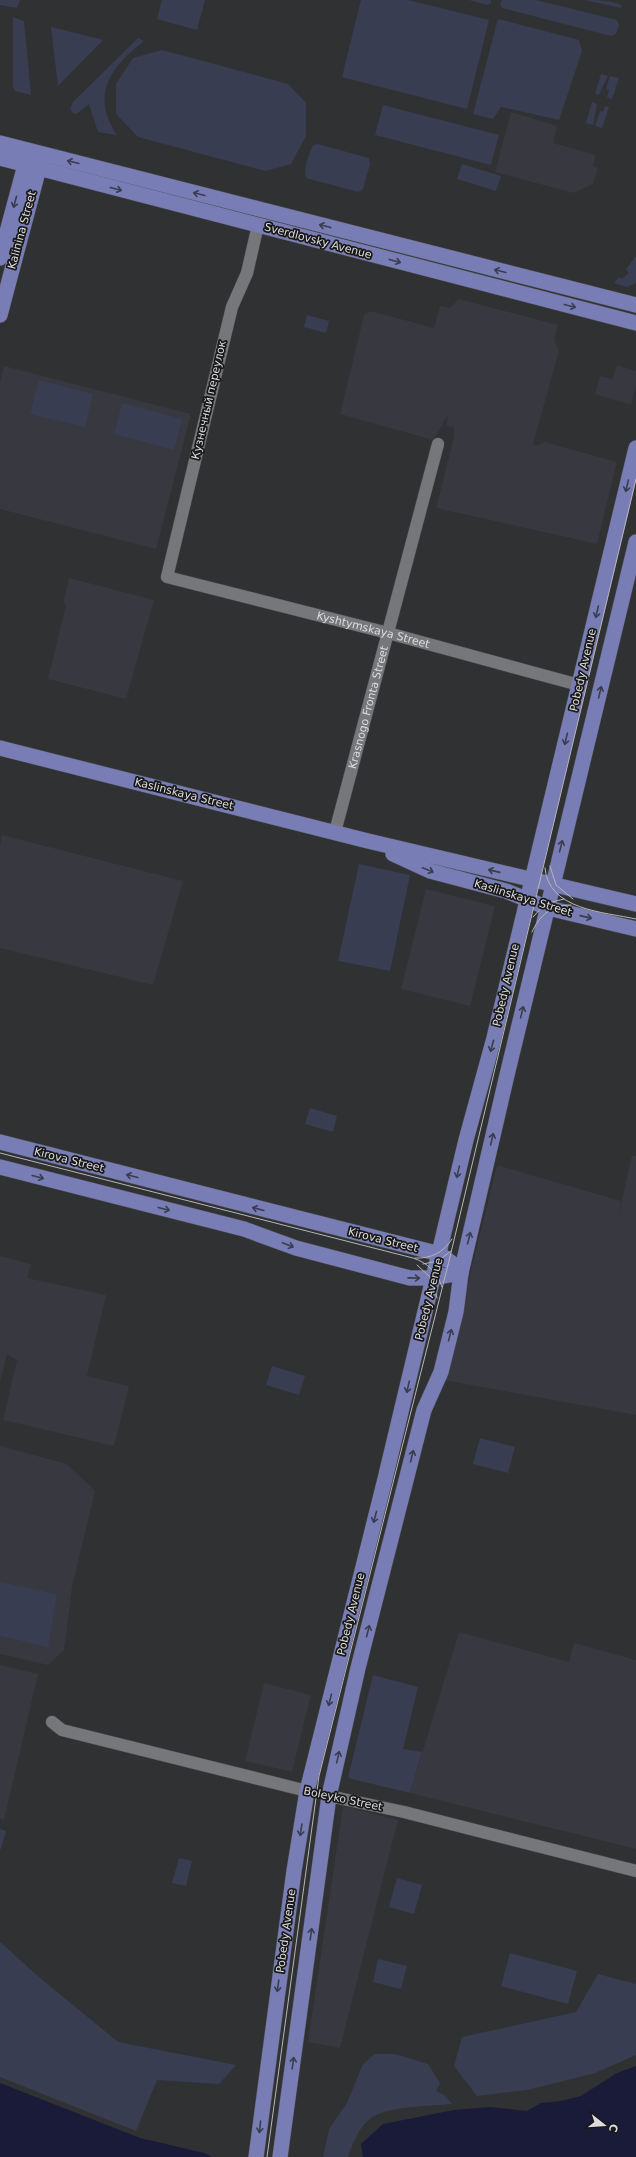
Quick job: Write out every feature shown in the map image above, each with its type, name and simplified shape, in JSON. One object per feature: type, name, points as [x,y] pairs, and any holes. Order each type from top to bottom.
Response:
[{"type":"main road","name":"Sverdlovsky Avenue","points":[[0,143],[636,305]]},
{"type":"main road","points":[[32,166],[33,152]]},
{"type":"main road","name":"Sverdlovsky Avenue","points":[[0,158],[636,323]]},
{"type":"main road","name":"Kalinina Street","points":[[0,258],[32,166]]},
{"type":"main road","name":"Kalinina Street","points":[[0,315],[32,166]]},
{"type":"main road","name":"Pobedy Avenue","points":[[256,2157],[294,1871],[308,1791],[440,1254],[466,1140],[494,1038],[526,899],[532,880],[636,448]]},
{"type":"main road","name":"Pobedy Avenue","points":[[280,2157],[329,1796],[358,1668],[424,1410],[441,1372],[456,1312],[461,1273],[636,542]]},
{"type":"main road","name":"Kaslinskaya Street","points":[[0,748],[368,841],[636,904]]},
{"type":"main road","name":"Kaslinskaya Street","points":[[368,841],[430,871],[506,891],[548,908],[636,929]]},
{"type":"main road","name":"Kirova Street","points":[[0,1142],[323,1226],[440,1254],[453,1264],[461,1273]]},
{"type":"main road","points":[[0,1167],[244,1229],[296,1248],[387,1273],[410,1278],[434,1277],[461,1273]]},
{"type":"main road","name":"Boleyko Street","points":[[308,1791],[329,1796]]},
{"type":"street","name":"Кузнечный переулок","points":[[167,577],[232,307],[247,273],[258,225]]},
{"type":"street","name":"Krasnogo Fronta Street","points":[[336,832],[438,444]]},
{"type":"street","name":"Kyshtymskaya Street","points":[[167,577],[388,633],[579,685]]},
{"type":"street","name":"Boleyko Street","points":[[52,1722],[62,1730],[308,1791]]},
{"type":"street","name":"Boleyko Street","points":[[329,1796],[404,1812],[636,1871]]},
{"type":"shaded area","points":[[0,0],[20,0],[17,8],[0,5]]},
{"type":"shaded area","points":[[162,0],[205,0],[197,30],[157,19]]},
{"type":"shaded area","points":[[361,0],[408,0],[489,20],[467,109],[342,77]]},
{"type":"shaded area","points":[[469,0],[491,0],[491,3],[487,5]]},
{"type":"shaded area","points":[[502,0],[536,0],[617,20],[619,25],[616,34],[611,36],[502,8],[500,5]]},
{"type":"shaded area","points":[[585,0],[613,2],[621,5],[621,8]]},
{"type":"shaded area","points":[[13,17],[24,21],[31,95],[15,91],[13,86]]},
{"type":"shaded area","points":[[498,19],[579,40],[582,51],[559,120],[501,107],[493,119],[473,114]]},
{"type":"shaded area","points":[[51,27],[103,40],[58,86]]},
{"type":"shaded area","points":[[138,38],[144,41],[122,61],[114,71],[108,82],[105,94],[105,107],[109,120],[117,135],[98,132],[89,104],[76,114],[70,109],[73,102]]},
{"type":"shaded area","points":[[162,50],[288,84],[306,103],[306,136],[291,164],[265,171],[138,137],[116,114],[116,84],[133,58]]},
{"type":"shaded area","points":[[601,74],[608,76],[599,95],[595,94]]},
{"type":"shaded area","points":[[610,76],[619,78],[612,99],[607,98],[609,90],[606,89]]},
{"type":"shaded area","points":[[592,102],[597,104],[593,125],[586,123]]},
{"type":"shaded area","points":[[383,105],[499,135],[491,165],[375,135]]},
{"type":"shaded area","points":[[605,106],[609,107],[602,128],[595,126],[600,111],[603,112]]},
{"type":"shaded area","points":[[511,112],[557,126],[553,143],[596,155],[593,166],[598,168],[593,184],[573,193],[495,172]]},
{"type":"shaded area","points":[[318,144],[369,158],[370,164],[363,189],[358,192],[306,178],[305,170],[308,157],[313,145]]},
{"type":"shaded area","points":[[462,164],[501,176],[496,191],[457,179]]},
{"type":"shaded area","points":[[636,256],[636,283],[627,287],[614,283],[619,277],[622,279],[629,273],[626,269]]},
{"type":"shaded area","points":[[459,299],[558,325],[554,339],[559,351],[533,444],[536,446],[545,442],[617,462],[597,544],[436,508],[454,437],[454,428],[446,425],[448,415],[433,440],[340,414],[364,315],[371,311],[434,328],[440,306],[450,308]]},
{"type":"shaded area","points":[[307,315],[329,321],[326,333],[304,327]]},
{"type":"shaded area","points":[[617,365],[636,371],[636,385],[631,405],[595,394],[600,376],[612,379]]},
{"type":"shaded area","points":[[4,366],[191,414],[156,549],[0,509],[0,382]]},
{"type":"shaded area","points":[[39,380],[93,394],[85,427],[30,414]]},
{"type":"shaded area","points":[[122,403],[182,419],[174,450],[114,434]]},
{"type":"shaded area","points":[[69,578],[154,600],[126,699],[48,679],[66,605],[63,604]]},
{"type":"shaded area","points":[[2,835],[183,881],[153,985],[0,948],[0,845]]},
{"type":"shaded area","points":[[359,864],[410,875],[390,971],[338,961]]},
{"type":"shaded area","points":[[426,889],[495,906],[470,1006],[401,989]]},
{"type":"shaded area","points":[[310,1108],[337,1116],[333,1132],[305,1124]]},
{"type":"shaded area","points":[[632,1155],[636,1156],[636,1415],[444,1380],[497,1165],[621,1201],[618,1218]]},
{"type":"shaded area","points":[[0,1256],[31,1264],[27,1278],[106,1295],[87,1376],[129,1386],[114,1446],[3,1420],[17,1360],[7,1354],[0,1382]]},
{"type":"shaded area","points":[[272,1366],[305,1376],[299,1395],[266,1385]]},
{"type":"shaded area","points":[[480,1438],[515,1447],[508,1473],[473,1464]]},
{"type":"shaded area","points":[[0,1446],[67,1464],[95,1491],[72,1587],[64,1650],[48,1665],[0,1654]]},
{"type":"shaded area","points":[[0,1582],[57,1594],[48,1647],[0,1636]]},
{"type":"shaded area","points":[[459,1632],[569,1662],[574,1643],[636,1660],[636,1849],[410,1793]]},
{"type":"shaded area","points":[[0,1665],[38,1674],[4,1820],[0,1819]]},
{"type":"shaded area","points":[[373,1675],[418,1687],[403,1749],[422,1752],[410,1793],[348,1778]]},
{"type":"shaded area","points":[[264,1683],[311,1695],[292,1772],[245,1761]]},
{"type":"shaded area","points":[[343,1806],[398,1820],[340,2048],[308,2042]]},
{"type":"shaded area","points":[[0,1829],[6,1831],[1,1849],[0,1849]]},
{"type":"shaded area","points":[[179,1858],[192,1861],[186,1886],[172,1883]]},
{"type":"shaded area","points":[[397,1878],[422,1885],[414,1914],[389,1907]]},
{"type":"shaded area","points":[[0,1942],[39,1977],[118,2042],[236,2065],[219,2084],[157,2080],[136,2131],[0,2077]]},
{"type":"shaded area","points":[[510,1953],[577,1971],[568,2004],[501,1986]]},
{"type":"shaded area","points":[[378,1959],[407,1966],[401,1989],[373,1982]]},
{"type":"shaded area","points":[[598,1974],[636,1984],[636,2055],[595,2073],[527,2090],[477,2096],[454,2066],[462,2037],[576,2012]]},
{"type":"shaded area","points":[[375,2054],[395,2054],[428,2064],[440,2083],[436,2091],[444,2095],[452,2104],[402,2108],[374,2116],[369,2119],[361,2129],[348,2157],[323,2157],[329,2129],[347,2103],[363,2064]]},
{"type":"shaded area","points":[[636,2066],[636,2157],[363,2157],[361,2144],[383,2124],[454,2110],[490,2107],[527,2111],[541,2103],[561,2101],[581,2096],[617,2073]]},
{"type":"shaded area","points":[[0,2083],[140,2138],[204,2153],[212,2157],[0,2157]]},
{"type":"tram line","points":[[267,2157],[319,1776],[449,1261],[636,479]]},
{"type":"tram line","points":[[550,866],[556,885],[573,899]]},
{"type":"tram line","points":[[545,868],[548,882],[556,893],[567,901],[594,911],[636,919]]},
{"type":"tram line","points":[[533,917],[545,904],[564,899]]},
{"type":"tram line","points":[[532,932],[547,912],[564,905],[571,905]]},
{"type":"tram line","points":[[0,1153],[413,1258],[427,1265],[435,1273],[442,1287]]},
{"type":"tram line","points":[[415,1258],[432,1256],[436,1254],[445,1248],[452,1239]]},
{"type":"tram line","points":[[423,1264],[438,1261],[451,1251]]},
{"type":"tram line","points":[[417,1265],[431,1278],[437,1298]]}]
